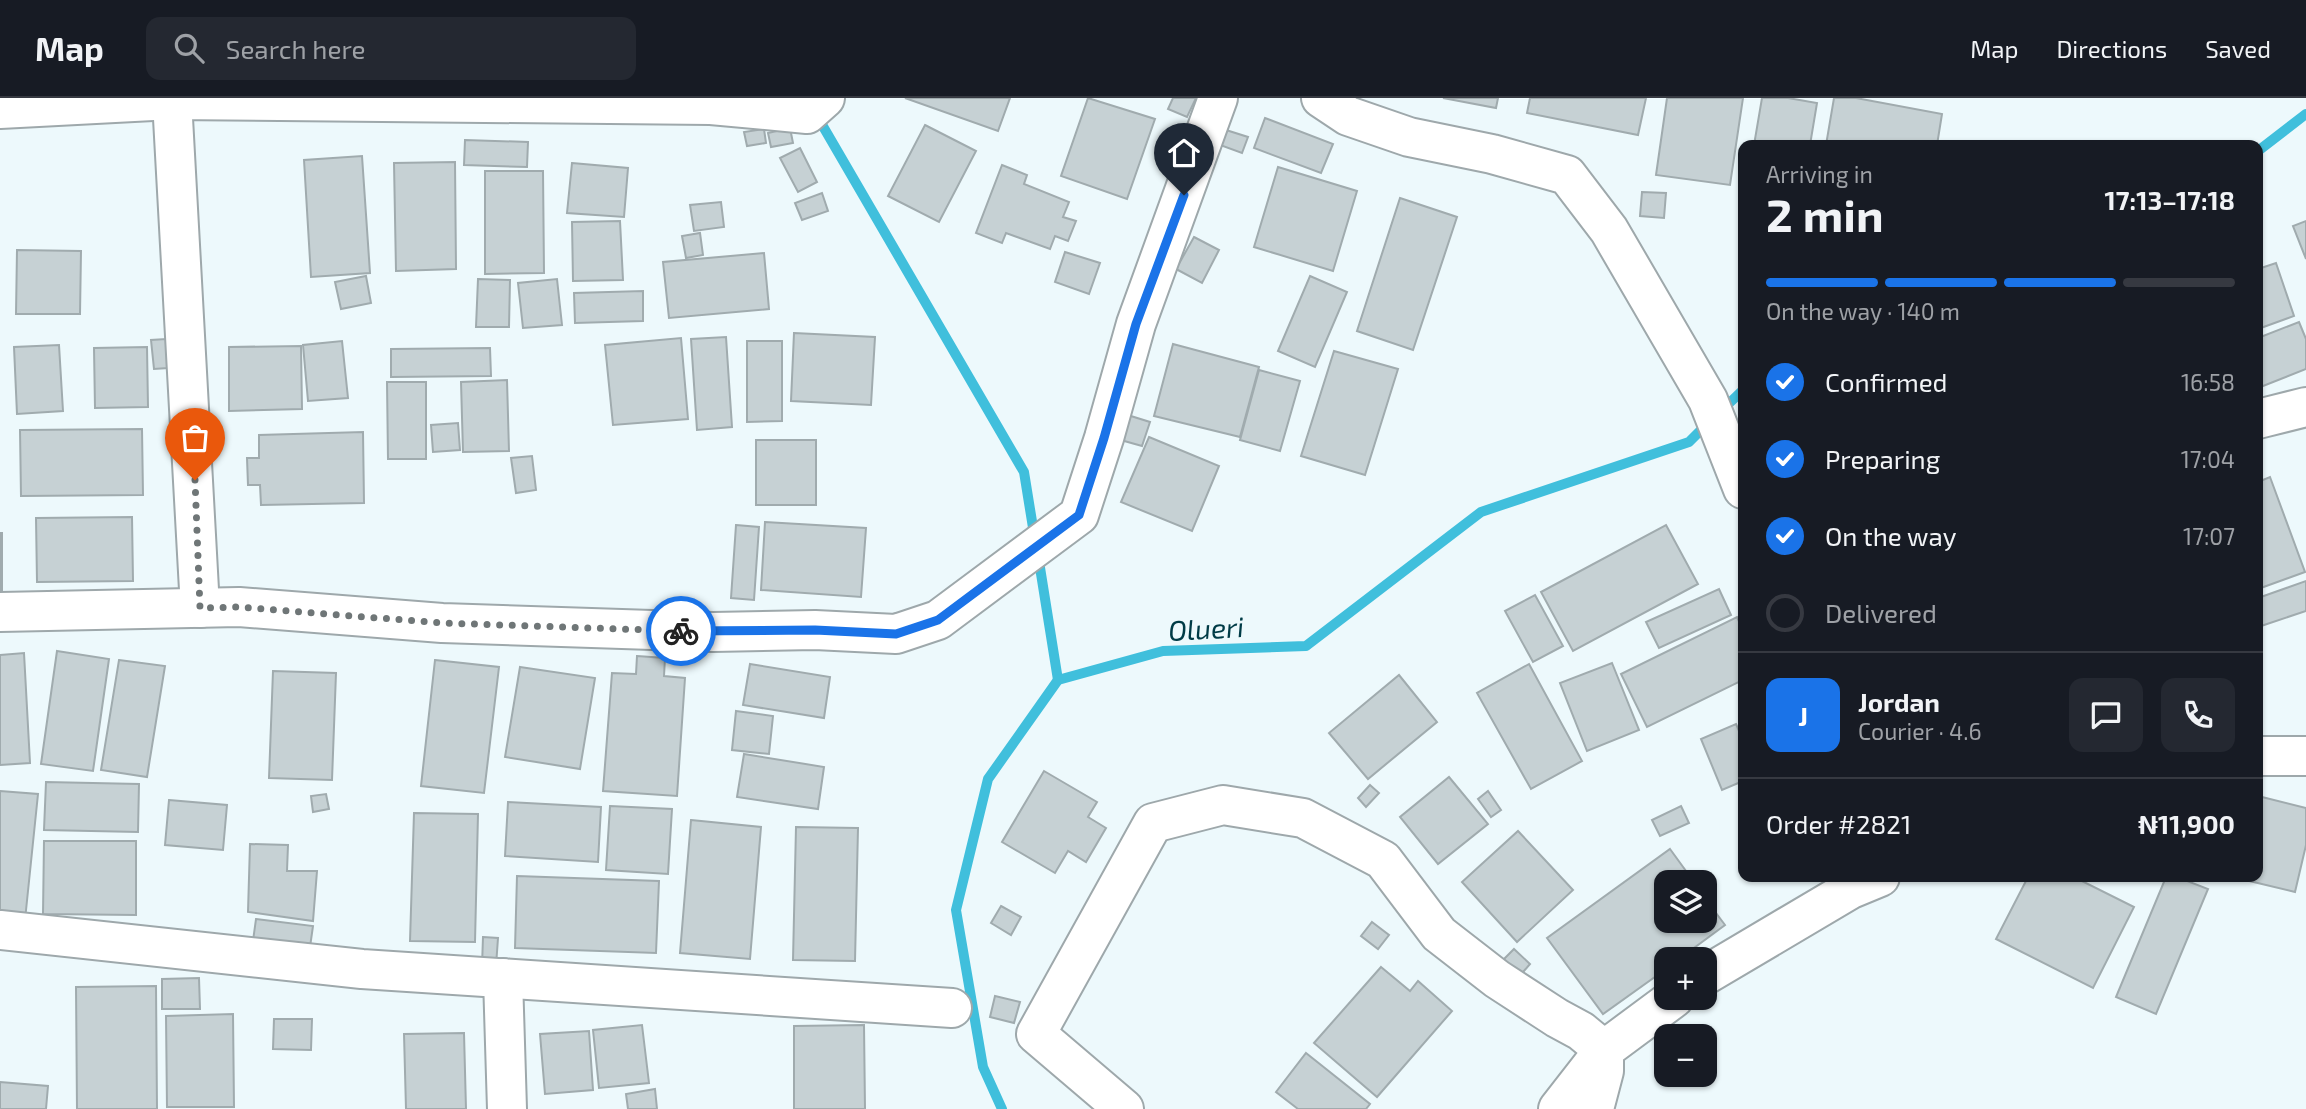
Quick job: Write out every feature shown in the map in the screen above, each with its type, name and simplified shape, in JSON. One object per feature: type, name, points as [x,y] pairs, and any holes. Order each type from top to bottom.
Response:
[{"type":"street","points":[[0,108],[172,100],[711,105],[807,114],[825,98]]},
{"type":"street","points":[[0,612],[239,607],[442,623],[713,632],[815,630],[896,634],[938,620],[1079,515],[1136,324],[1218,98]]},
{"type":"street","points":[[1321,98],[1348,116],[1409,137],[1492,154],[1567,175],[1609,230],[1708,400],[1738,476]]},
{"type":"street","points":[[172,100],[200,608]]},
{"type":"street","points":[[2263,418],[2306,407]]},
{"type":"street","points":[[2263,756],[2306,756]]},
{"type":"street","points":[[1124,1109],[1036,1034],[1153,823],[1223,805],[1303,818],[1382,860],[1439,934],[1497,979],[1581,1031],[1604,1050]]},
{"type":"street","points":[[1717,968],[1851,889],[1868,882]]},
{"type":"street","points":[[0,930],[362,969],[952,1008]]},
{"type":"street","points":[[503,978],[506,1109]]},
{"type":"street","points":[[1558,1109],[1604,1050],[1658,1010]]},
{"type":"street","points":[[1594,1109],[1604,1071],[1604,1050]]},
{"type":"building","points":[[905,98],[1010,98],[998,131]]},
{"type":"building","points":[[1088,98],[1155,119],[1127,199],[1061,176]]},
{"type":"building","points":[[1173,98],[1196,98],[1187,117],[1168,109]]},
{"type":"building","points":[[1443,98],[1498,98],[1496,108]]},
{"type":"building","points":[[1530,98],[1646,98],[1638,135],[1527,113]]},
{"type":"building","points":[[1667,98],[1743,98],[1730,185],[1656,175]]},
{"type":"building","points":[[1762,98],[1788,98],[1817,103],[1811,140],[1755,140]]},
{"type":"building","points":[[1834,98],[1856,98],[1942,114],[1938,140],[1827,140]]},
{"type":"building","points":[[1265,118],[1333,144],[1321,173],[1254,148]]},
{"type":"building","points":[[925,125],[976,151],[939,222],[888,196]]},
{"type":"building","points":[[790,128],[793,143],[771,147],[768,133]]},
{"type":"building","points":[[764,129],[766,143],[747,146],[744,132]]},
{"type":"building","points":[[1226,130],[1248,137],[1242,153],[1220,145]]},
{"type":"building","points":[[465,140],[528,142],[527,167],[464,165]]},
{"type":"building","points":[[800,148],[817,182],[798,192],[780,158]]},
{"type":"building","points":[[362,156],[370,273],[311,277],[304,160]]},
{"type":"building","points":[[455,162],[456,269],[396,271],[394,163]]},
{"type":"building","points":[[572,163],[628,168],[624,217],[567,213]]},
{"type":"building","points":[[1002,165],[1027,175],[1024,184],[1069,202],[1063,217],[1076,221],[1068,241],[1055,236],[1050,249],[1006,233],[1002,243],[976,233]]},
{"type":"building","points":[[1278,167],[1357,191],[1333,271],[1254,247]]},
{"type":"building","points":[[485,171],[543,171],[544,273],[485,274]]},
{"type":"building","points":[[1642,192],[1666,193],[1664,218],[1640,216]]},
{"type":"building","points":[[822,193],[828,211],[802,220],[795,203]]},
{"type":"building","points":[[1400,198],[1457,217],[1413,350],[1357,331]]},
{"type":"building","points":[[721,202],[724,227],[694,231],[690,205]]},
{"type":"building","points":[[620,221],[623,280],[573,281],[572,222]]},
{"type":"building","points":[[2306,221],[2306,259],[2293,226]]},
{"type":"building","points":[[700,233],[703,255],[686,258],[682,236]]},
{"type":"building","points":[[1194,237],[1219,250],[1202,283],[1176,269]]},
{"type":"building","points":[[17,250],[81,251],[80,314],[16,314]]},
{"type":"building","points":[[1065,252],[1100,263],[1089,294],[1055,282]]},
{"type":"building","points":[[764,253],[769,309],[669,318],[663,262]]},
{"type":"building","points":[[2276,263],[2294,316],[2263,327],[2263,267]]},
{"type":"building","points":[[366,276],[371,303],[341,309],[335,282]]},
{"type":"building","points":[[1310,276],[1347,292],[1315,367],[1278,351]]},
{"type":"building","points":[[478,279],[510,280],[509,327],[476,327]]},
{"type":"building","points":[[557,279],[562,325],[523,328],[518,283]]},
{"type":"building","points":[[643,291],[643,321],[575,323],[574,293]]},
{"type":"building","points":[[2299,322],[2306,339],[2306,369],[2263,386],[2263,336]]},
{"type":"building","points":[[794,333],[875,337],[871,405],[791,401]]},
{"type":"building","points":[[726,337],[732,427],[697,430],[691,339]]},
{"type":"building","points":[[681,338],[688,419],[613,425],[605,345]]},
{"type":"building","points":[[166,339],[168,368],[154,369],[151,340]]},
{"type":"building","points":[[342,341],[348,398],[308,401],[303,345]]},
{"type":"building","points":[[747,341],[782,341],[782,421],[747,422]]},
{"type":"building","points":[[1173,344],[1259,367],[1240,437],[1154,416]]},
{"type":"building","points":[[59,345],[63,411],[17,414],[14,347]]},
{"type":"building","points":[[301,346],[302,409],[229,411],[229,347]]},
{"type":"building","points":[[147,347],[148,407],[95,408],[94,348]]},
{"type":"building","points":[[490,348],[491,376],[391,377],[391,349]]},
{"type":"building","points":[[1334,351],[1398,369],[1365,475],[1301,456]]},
{"type":"building","points":[[1259,370],[1300,381],[1280,451],[1240,440]]},
{"type":"building","points":[[507,380],[509,451],[463,452],[461,382]]},
{"type":"building","points":[[387,382],[426,382],[426,459],[388,459]]},
{"type":"building","points":[[1118,412],[1150,422],[1142,446],[1110,437]]},
{"type":"building","points":[[458,423],[460,450],[433,452],[431,425]]},
{"type":"building","points":[[142,429],[143,495],[21,496],[20,430]]},
{"type":"building","points":[[363,432],[364,503],[261,505],[260,485],[248,485],[247,458],[259,458],[259,435]]},
{"type":"building","points":[[1149,437],[1219,466],[1192,531],[1121,502]]},
{"type":"building","points":[[756,440],[816,440],[816,505],[756,505]]},
{"type":"building","points":[[532,456],[536,490],[516,493],[511,458]]},
{"type":"building","points":[[2270,477],[2305,572],[2263,587],[2263,480]]},
{"type":"building","points":[[132,517],[133,581],[37,582],[36,518]]},
{"type":"building","points":[[765,522],[866,528],[861,597],[761,590]]},
{"type":"building","points":[[736,525],[759,527],[754,600],[731,598]]},
{"type":"building","points":[[1666,525],[1698,584],[1573,651],[1541,592]]},
{"type":"building","points":[[2,533],[2,598],[0,598]]},
{"type":"building","points":[[2306,581],[2306,611],[2263,625],[2263,596]]},
{"type":"building","points":[[1719,589],[1731,615],[1659,648],[1646,622]]},
{"type":"building","points":[[1535,595],[1563,646],[1533,662],[1505,611]]},
{"type":"building","points":[[1737,617],[1738,682],[1647,727],[1621,674]]},
{"type":"building","points":[[57,651],[109,659],[93,771],[41,764]]},
{"type":"building","points":[[24,653],[30,763],[0,765],[0,655]]},
{"type":"building","points":[[637,656],[665,658],[664,676],[685,678],[677,796],[603,791],[612,673],[636,674]]},
{"type":"building","points":[[119,660],[165,666],[147,777],[101,770]]},
{"type":"building","points":[[435,660],[499,667],[484,793],[421,786]]},
{"type":"building","points":[[1612,663],[1639,730],[1587,751],[1560,683]]},
{"type":"building","points":[[750,664],[830,677],[824,718],[743,705]]},
{"type":"building","points":[[1529,664],[1582,761],[1531,789],[1477,693]]},
{"type":"building","points":[[520,667],[595,678],[580,769],[505,757]]},
{"type":"building","points":[[273,671],[336,673],[332,780],[269,778]]},
{"type":"building","points":[[1399,675],[1437,722],[1368,779],[1329,733]]},
{"type":"building","points":[[736,711],[773,716],[769,754],[732,750]]},
{"type":"building","points":[[1736,724],[1738,783],[1722,790],[1701,739]]},
{"type":"building","points":[[744,754],[824,767],[818,809],[737,797]]},
{"type":"building","points":[[1044,771],[1097,802],[1088,817],[1106,828],[1086,862],[1068,851],[1055,873],[1002,842]]},
{"type":"building","points":[[1449,777],[1488,824],[1438,864],[1400,817]]},
{"type":"building","points":[[46,782],[139,784],[138,832],[44,830]]},
{"type":"building","points":[[1370,785],[1379,793],[1366,807],[1358,798]]},
{"type":"building","points":[[0,791],[38,794],[25,920],[0,918]]},
{"type":"building","points":[[1488,791],[1501,810],[1491,817],[1478,799]]},
{"type":"building","points":[[326,794],[329,809],[313,812],[311,796]]},
{"type":"building","points":[[2263,797],[2306,808],[2306,845],[2295,892],[2253,882],[2263,882]]},
{"type":"building","points":[[169,800],[227,805],[223,850],[165,845]]},
{"type":"building","points":[[508,802],[601,807],[598,862],[505,856]]},
{"type":"building","points":[[610,806],[672,809],[668,874],[606,870]]},
{"type":"building","points":[[1681,806],[1689,823],[1660,836],[1652,820]]},
{"type":"building","points":[[414,813],[478,814],[475,942],[410,941]]},
{"type":"building","points":[[691,820],[761,827],[750,959],[680,953]]},
{"type":"building","points":[[796,827],[858,828],[855,961],[793,960]]},
{"type":"building","points":[[1518,831],[1573,890],[1517,942],[1462,882]]},
{"type":"building","points":[[44,841],[136,841],[136,915],[43,914]]},
{"type":"building","points":[[250,844],[288,845],[287,871],[317,871],[313,921],[248,912]]},
{"type":"building","points":[[1670,849],[1685,870],[1654,870],[1654,933],[1714,933],[1695,947],[1654,947],[1654,978],[1603,1014],[1547,938]]},
{"type":"building","points":[[517,876],[659,881],[656,953],[515,948]]},
{"type":"building","points":[[2025,882],[2084,882],[2134,907],[2093,988],[1996,939]]},
{"type":"building","points":[[2164,882],[2190,882],[2208,889],[2156,1014],[2116,997]]},
{"type":"building","points":[[1001,906],[1021,917],[1011,935],[991,923]]},
{"type":"building","points":[[1717,914],[1725,925],[1717,931]]},
{"type":"building","points":[[256,919],[313,926],[309,954],[252,948]]},
{"type":"building","points":[[1372,922],[1389,935],[1378,949],[1361,936]]},
{"type":"building","points":[[483,937],[498,938],[496,966],[482,966]]},
{"type":"building","points":[[1514,949],[1530,964],[1517,979],[1500,963]]},
{"type":"building","points":[[1381,967],[1410,991],[1418,981],[1452,1011],[1377,1097],[1314,1043]]},
{"type":"building","points":[[199,978],[200,1009],[162,1009],[162,979]]},
{"type":"building","points":[[156,986],[157,1109],[77,1109],[76,987]]},
{"type":"building","points":[[995,996],[1020,1002],[1014,1023],[990,1017]]},
{"type":"building","points":[[233,1014],[234,1107],[167,1107],[166,1016]]},
{"type":"building","points":[[274,1019],[312,1019],[311,1050],[273,1049]]},
{"type":"building","points":[[642,1025],[649,1083],[599,1088],[593,1030]]},
{"type":"building","points":[[864,1025],[865,1109],[794,1109],[794,1026]]},
{"type":"building","points":[[589,1031],[593,1090],[545,1094],[540,1034]]},
{"type":"building","points":[[464,1033],[466,1109],[406,1109],[404,1034]]},
{"type":"building","points":[[1306,1053],[1370,1104],[1366,1109],[1298,1109],[1276,1092]]},
{"type":"building","points":[[0,1082],[48,1086],[46,1109],[0,1109]]},
{"type":"building","points":[[655,1089],[657,1109],[628,1109],[626,1094]]},
{"type":"waterway","name":"Olueri","points":[[2263,147],[2306,114]]},
{"type":"waterway","points":[[817,116],[1024,472],[1035,540]]},
{"type":"waterway","name":"Olueri","points":[[1720,412],[1738,395]]},
{"type":"waterway","name":"Olueri","points":[[1002,1109],[983,1067],[956,910],[988,779],[1058,680],[1163,651],[1306,646],[1481,512],[1689,442],[1708,423]]},
{"type":"waterway","points":[[1038,555],[1058,680]]},
{"type":"way so far","points":[[195,480],[200,608],[239,607],[442,623],[681,631]]},
{"type":"route","points":[[681,631],[815,630],[896,634],[938,620],[1079,515],[1136,324],[1184,195]]}]
